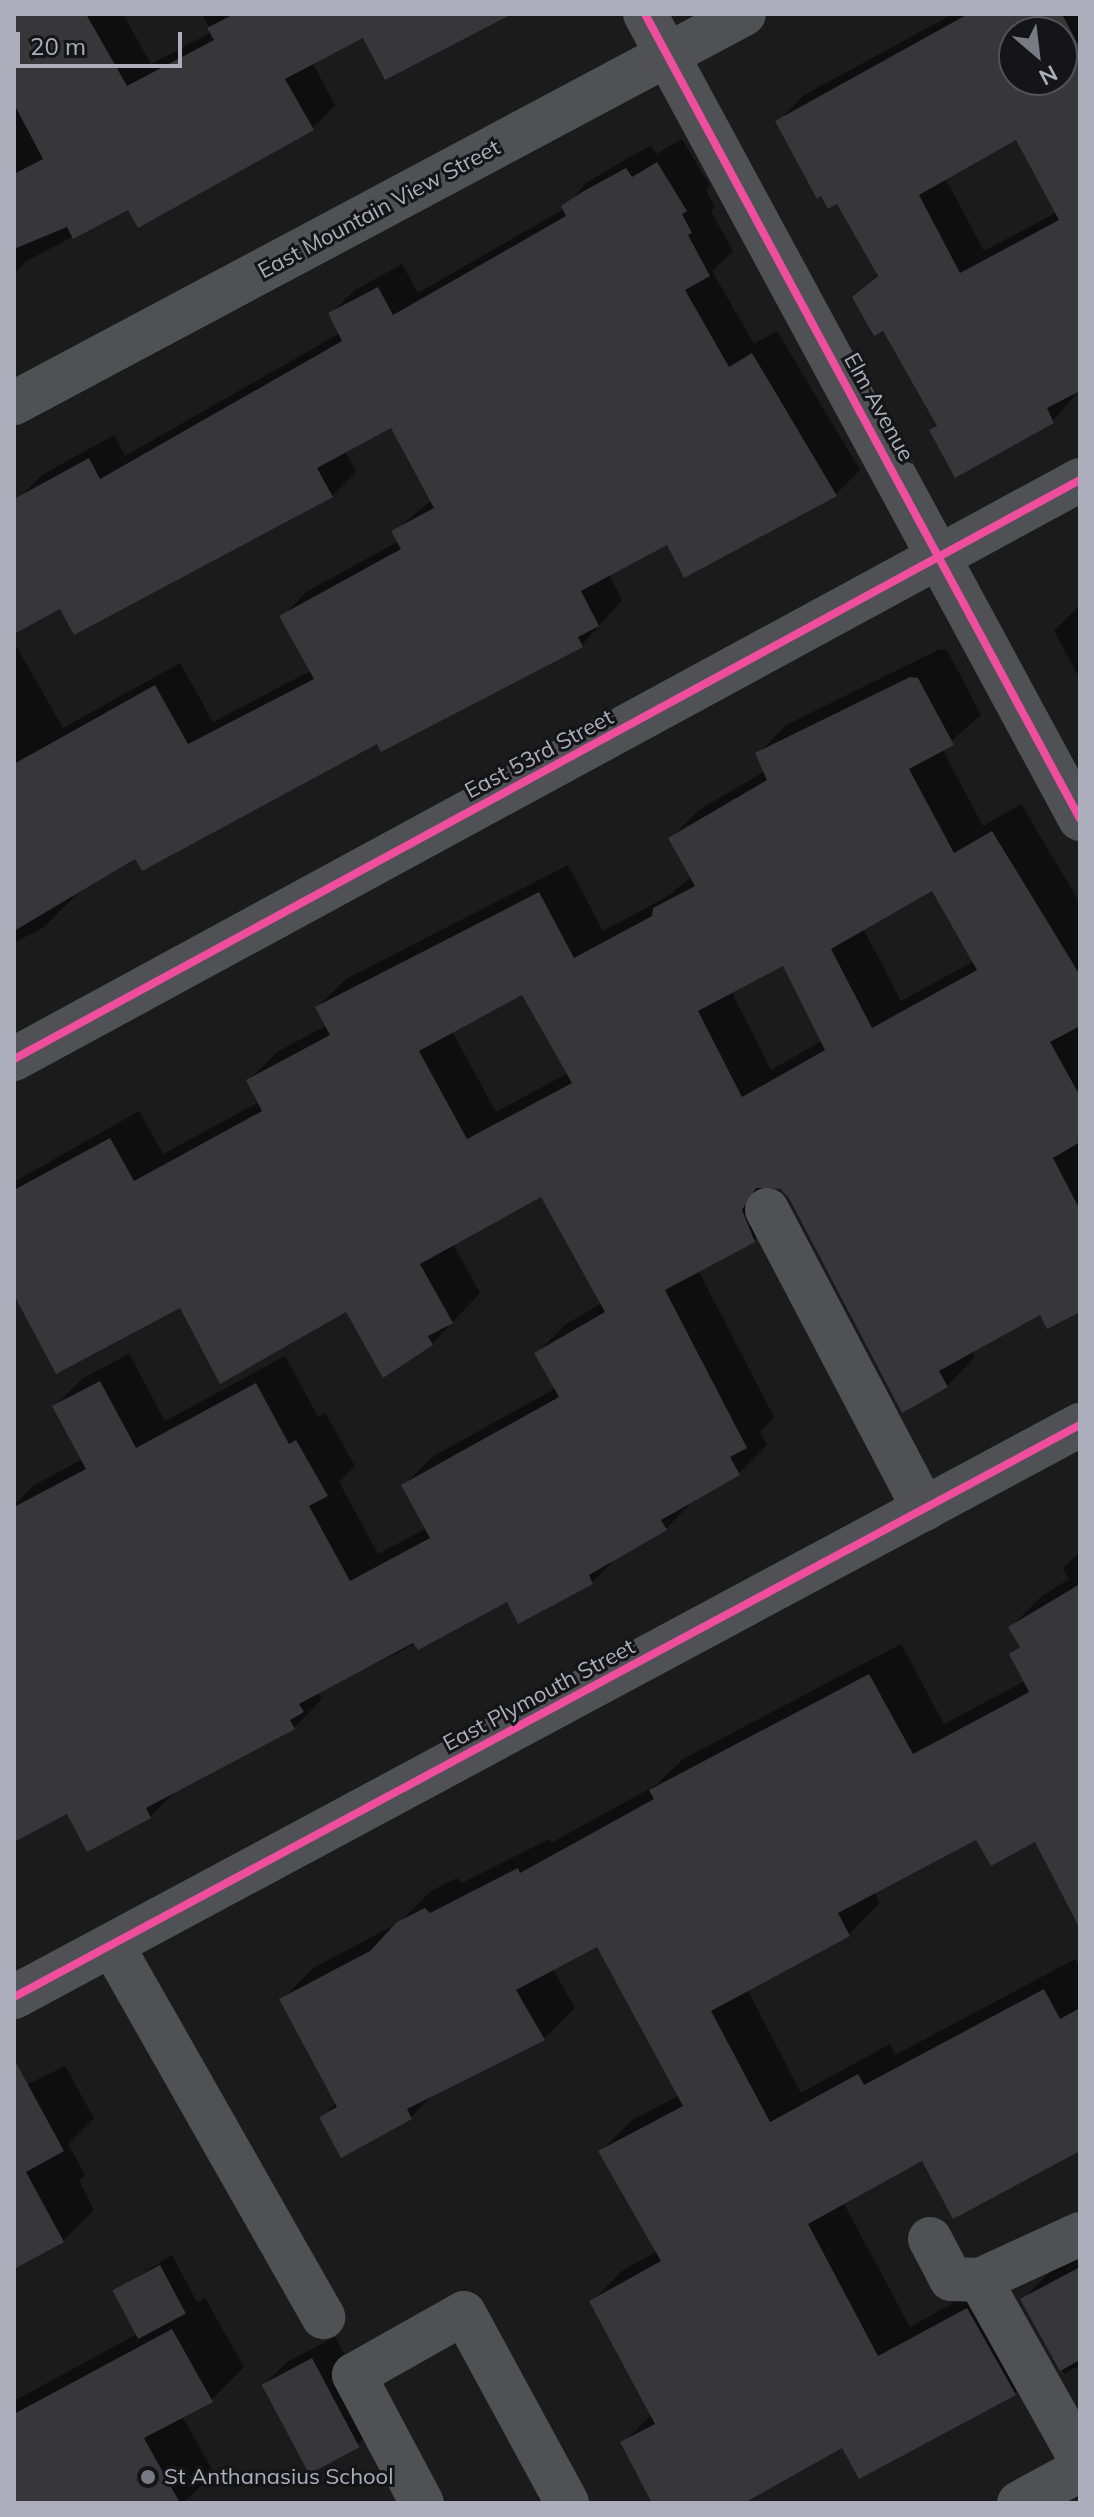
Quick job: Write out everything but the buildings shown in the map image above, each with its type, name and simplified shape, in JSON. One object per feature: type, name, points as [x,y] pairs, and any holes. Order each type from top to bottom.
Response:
[{"type":"street","name":"Elm Avenue","points":[[645,14],[1080,819]]},
{"type":"street","name":"East Mountain View Street","points":[[14,403],[744,14]]},
{"type":"street","name":"East 53rd Street","points":[[14,1059],[1080,480]]},
{"type":"street","points":[[767,1210],[924,1509]]},
{"type":"street","name":"East Plymouth Street","points":[[14,1997],[1080,1425]]},
{"type":"street","points":[[112,1945],[323,2317]]},
{"type":"street","points":[[930,2239],[951,2279],[980,2280],[1080,2234]]},
{"type":"street","points":[[980,2280],[1080,2458]]},
{"type":"street","points":[[422,2503],[354,2375],[464,2313],[567,2503]]},
{"type":"street","points":[[1019,2503],[1080,2470]]},
{"type":"cycle path","points":[[645,14],[1080,819]]},
{"type":"cycle path","points":[[14,1059],[1080,480]]},
{"type":"cycle path","points":[[14,1997],[1080,1425]]},
{"type":"place","name":"St Anthanasius School","points":[[148,2477]]}]
